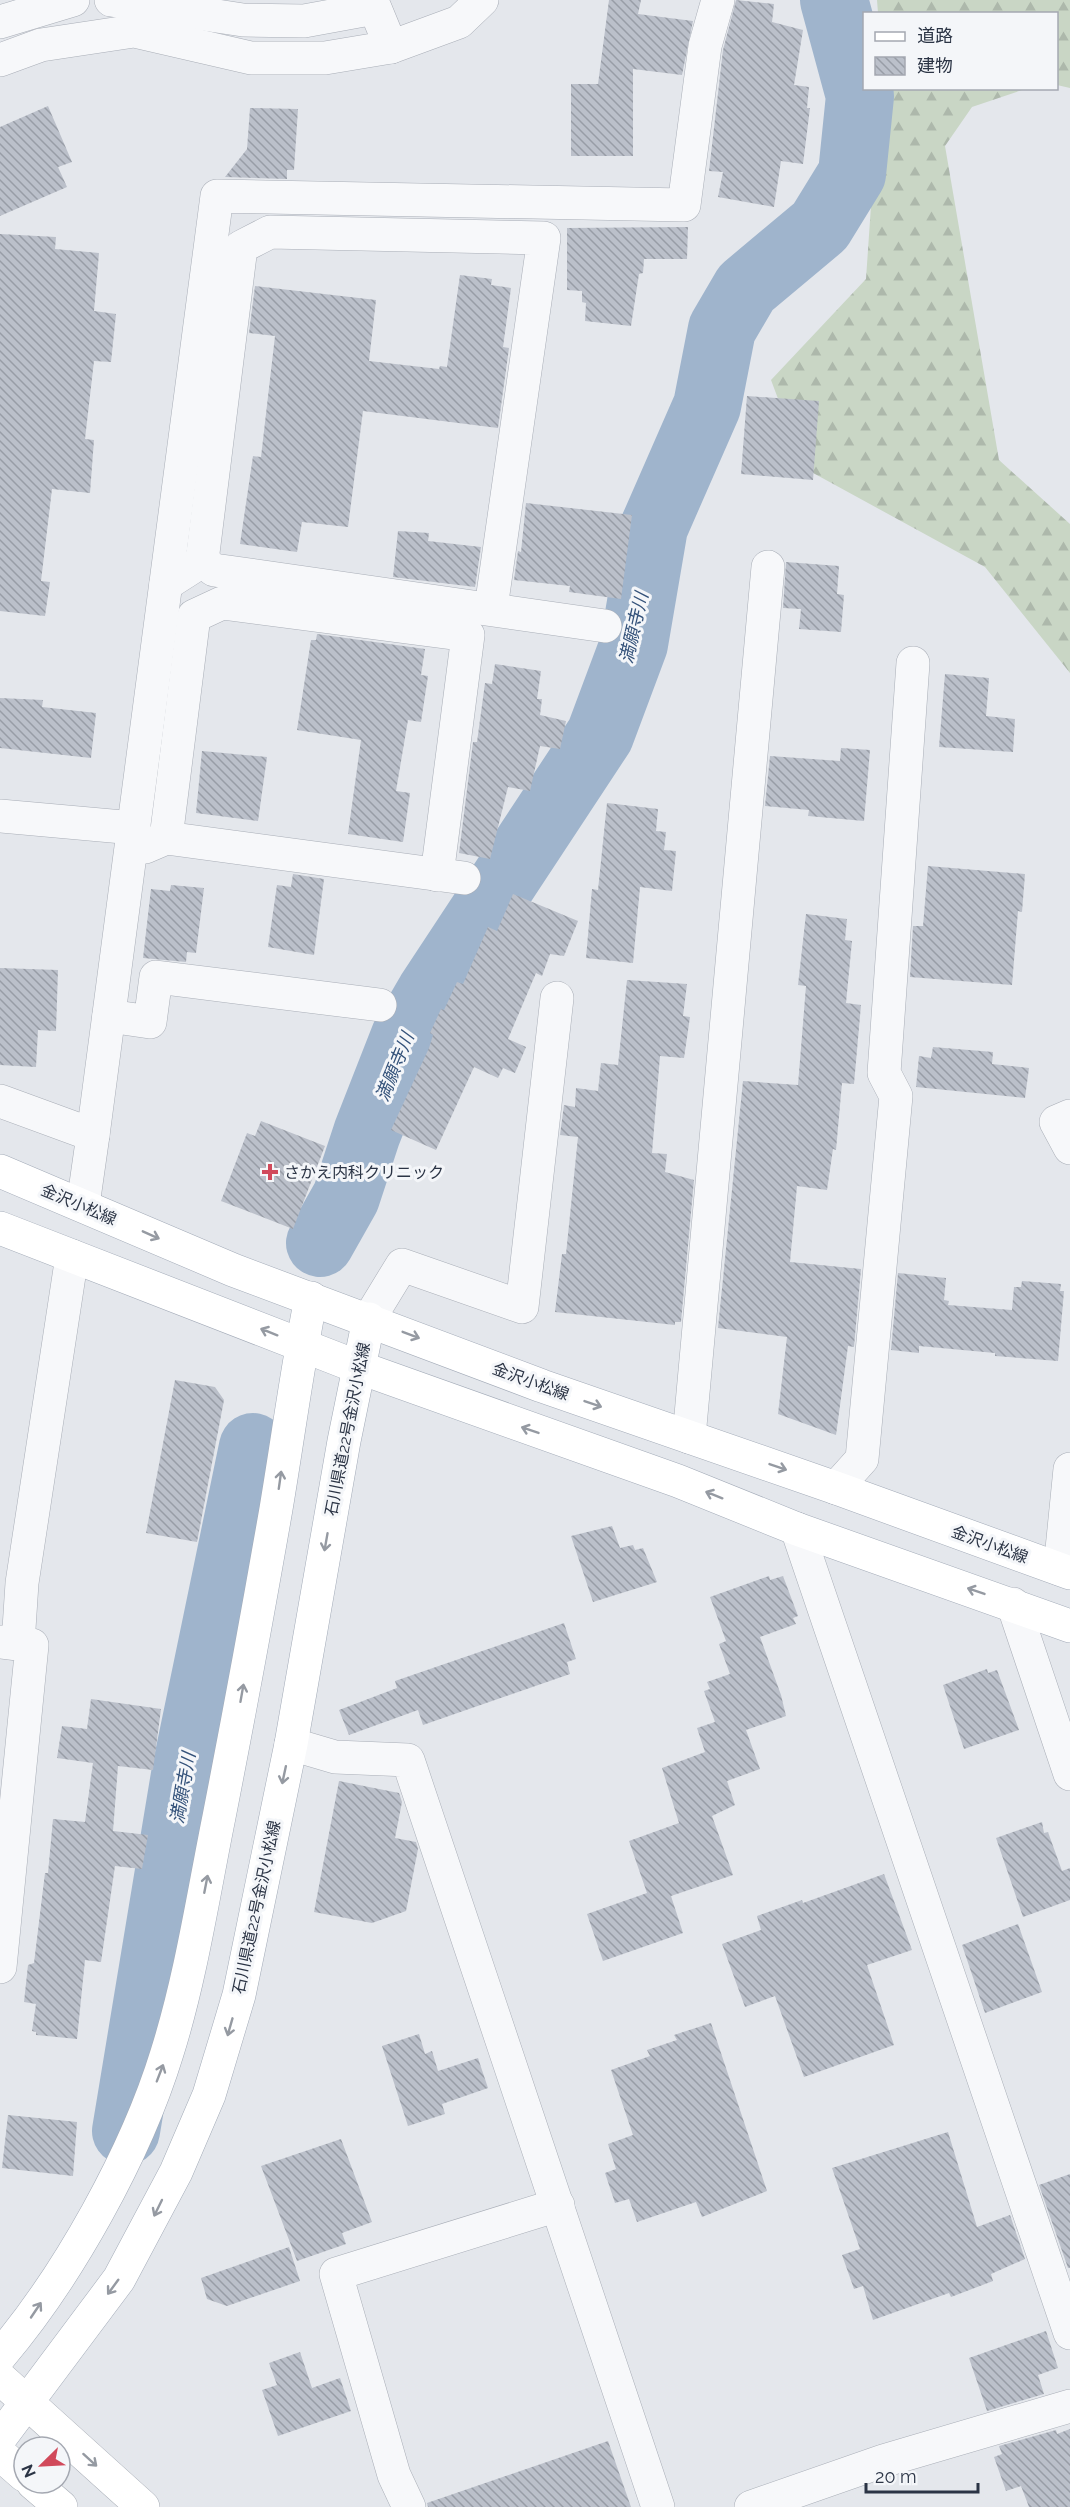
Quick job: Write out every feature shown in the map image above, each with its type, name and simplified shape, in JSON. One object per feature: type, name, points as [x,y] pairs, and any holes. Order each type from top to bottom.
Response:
[{"type":"main road","name":"金沢小松線","points":[[0,1172],[233,1270],[369,1319],[542,1386],[836,1488],[1065,1571]]},
{"type":"main road","points":[[0,1228],[358,1367],[678,1481],[797,1529],[1070,1626]]},
{"type":"main road","points":[[0,2356],[34,2314],[64,2269],[138,2128],[167,2055],[184,1991],[226,1782],[277,1506],[301,1345],[311,1298]]},
{"type":"main road","name":"石川県道22号金沢小松線","points":[[0,2438],[119,2279],[176,2172],[209,2095],[239,1995],[291,1744],[358,1367],[369,1319]]},
{"type":"main road","points":[[0,2378],[143,2507]]},
{"type":"main road","points":[[0,2454],[12,2464]]},
{"type":"main road","points":[[47,2495],[61,2507]]},
{"type":"street","points":[[0,22],[73,0]]},
{"type":"street","points":[[111,0],[243,20],[304,21],[375,8],[392,47]]},
{"type":"street","points":[[0,60],[41,45],[134,31],[251,58],[326,58],[392,47],[459,22],[482,0]]},
{"type":"street","points":[[83,1205],[217,196],[684,205],[705,46],[718,0]]},
{"type":"street","points":[[166,584],[201,561],[242,247],[270,232],[544,238],[491,608]]},
{"type":"street","points":[[201,561],[214,570],[605,626]]},
{"type":"street","points":[[689,1437],[768,567]]},
{"type":"street","points":[[0,816],[132,841],[166,838],[451,876],[468,635],[222,603],[194,616],[166,838]]},
{"type":"street","points":[[836,1488],[862,1459],[895,1108],[896,1096],[884,1073],[913,663]]},
{"type":"street","points":[[109,1016],[150,1022],[156,977],[380,1005]]},
{"type":"street","points":[[369,1319],[402,1265],[522,1307],[557,998]]},
{"type":"street","points":[[0,1101],[93,1135]]},
{"type":"street","points":[[1070,1116],[1056,1122],[1070,1148]]},
{"type":"street","points":[[0,1967],[32,1645],[9,1643],[22,1584],[72,1256]]},
{"type":"street","points":[[1065,1571],[1070,1469]]},
{"type":"street","points":[[797,1529],[1070,2333]]},
{"type":"street","points":[[1013,1604],[1070,1774]]},
{"type":"street","points":[[291,1744],[335,1756],[408,1760],[658,2507]]},
{"type":"street","points":[[409,2507],[394,2475],[336,2274],[558,2205]]},
{"type":"street","points":[[751,2507],[883,2461],[1070,2406]]},
{"type":"green space","points":[[877,0],[1070,0],[1070,88],[1058,85],[1058,12],[878,12]]},
{"type":"green space","points":[[879,90],[1022,90],[972,107],[945,146],[999,460],[1070,524],[1070,673],[985,567],[804,468],[771,380],[866,279]]},
{"type":"building","points":[[609,0],[641,0],[638,14],[693,21],[682,75],[633,69],[633,156],[571,156],[571,84],[598,84]]},
{"type":"building","points":[[736,0],[774,4],[772,22],[803,30],[794,85],[809,87],[807,108],[810,108],[803,164],[781,161],[774,207],[718,197],[723,172],[709,171],[723,50]]},
{"type":"building","points":[[48,106],[72,162],[58,167],[67,187],[0,216],[0,127]]},
{"type":"building","points":[[250,108],[298,109],[294,170],[287,170],[287,179],[225,177],[247,149]]},
{"type":"building","points":[[688,227],[687,259],[644,259],[643,273],[639,274],[631,326],[585,321],[586,303],[582,302],[582,291],[567,290],[567,228]]},
{"type":"building","points":[[0,234],[56,237],[55,249],[99,253],[94,311],[116,314],[111,362],[94,361],[85,439],[94,440],[90,493],[52,489],[41,581],[50,582],[45,616],[0,611]]},
{"type":"building","points":[[460,275],[492,279],[491,285],[511,288],[503,347],[509,348],[498,428],[363,411],[348,527],[302,522],[297,552],[240,544],[253,456],[261,457],[275,336],[249,333],[255,286],[376,300],[369,361],[439,369],[440,366],[447,367]]},
{"type":"building","points":[[747,396],[819,401],[813,480],[741,474]]},
{"type":"building","points":[[526,503],[632,515],[621,599],[569,592],[570,586],[514,580],[518,551],[521,552]]},
{"type":"building","points":[[398,531],[429,533],[428,541],[481,547],[475,587],[393,577]]},
{"type":"building","points":[[786,562],[839,566],[837,594],[844,595],[841,632],[799,629],[801,609],[783,608]]},
{"type":"building","points":[[317,634],[425,649],[421,675],[428,676],[421,722],[408,720],[396,791],[410,793],[403,842],[348,834],[361,740],[297,730],[311,640],[316,640]]},
{"type":"building","points":[[495,664],[541,671],[537,699],[542,699],[540,715],[566,721],[560,749],[540,746],[530,791],[508,787],[490,859],[459,853],[473,742],[477,742],[485,683],[492,684]]},
{"type":"building","points":[[945,674],[989,678],[986,716],[1015,719],[1013,752],[939,747]]},
{"type":"building","points":[[0,698],[43,700],[42,707],[96,713],[91,758],[0,748]]},
{"type":"building","points":[[841,748],[870,750],[864,821],[808,816],[809,810],[765,806],[770,756],[840,761]]},
{"type":"building","points":[[202,751],[267,757],[258,821],[196,813]]},
{"type":"building","points":[[607,803],[658,809],[656,831],[666,832],[664,850],[676,851],[672,891],[640,887],[633,963],[586,958],[592,889],[598,890]]},
{"type":"building","points":[[928,866],[1025,874],[1022,912],[1018,911],[1012,985],[910,977],[913,926],[923,926]]},
{"type":"building","points":[[293,874],[324,879],[314,955],[268,947],[277,885],[291,887]]},
{"type":"building","points":[[171,885],[204,888],[196,953],[187,952],[186,962],[143,958],[151,889],[170,891]]},
{"type":"building","points":[[513,894],[578,921],[564,956],[550,954],[542,976],[536,973],[508,1039],[526,1047],[515,1073],[503,1068],[498,1078],[474,1067],[436,1150],[391,1130],[429,1048],[433,1035],[430,1033],[441,1009],[444,1010],[457,982],[463,984],[488,927],[497,931]]},
{"type":"building","points":[[806,914],[847,919],[845,940],[852,941],[846,1003],[861,1005],[854,1084],[842,1083],[836,1150],[833,1149],[827,1190],[797,1186],[790,1262],[861,1269],[854,1347],[848,1346],[836,1435],[778,1414],[787,1337],[718,1328],[743,1081],[798,1085],[806,986],[798,985]]},
{"type":"building","points":[[0,968],[58,970],[56,1031],[38,1030],[36,1067],[0,1065]]},
{"type":"building","points":[[627,980],[687,984],[683,1016],[690,1017],[684,1058],[660,1056],[652,1153],[667,1154],[665,1172],[694,1180],[681,1322],[675,1322],[675,1325],[555,1312],[562,1254],[566,1254],[578,1137],[560,1135],[564,1105],[575,1107],[576,1088],[598,1091],[601,1063],[618,1065]]},
{"type":"building","points":[[933,1047],[993,1052],[992,1064],[1029,1068],[1025,1098],[916,1087],[919,1056],[931,1058]]},
{"type":"building","points":[[261,1121],[325,1146],[293,1229],[221,1201],[247,1133],[255,1136]]},
{"type":"building","points":[[898,1273],[946,1278],[944,1300],[949,1301],[948,1305],[1012,1310],[1014,1287],[1021,1287],[1022,1281],[1061,1284],[1060,1291],[1064,1291],[1058,1361],[919,1346],[919,1353],[891,1350]]},
{"type":"building","points":[[175,1380],[215,1387],[224,1400],[197,1542],[146,1533]]},
{"type":"building","points":[[612,1526],[620,1548],[633,1545],[635,1550],[643,1548],[657,1582],[593,1602],[571,1536]]},
{"type":"building","points":[[769,1576],[770,1580],[783,1576],[798,1616],[793,1618],[796,1624],[760,1637],[781,1695],[786,1716],[746,1730],[760,1769],[727,1781],[735,1805],[712,1816],[733,1875],[671,1896],[683,1933],[603,1961],[587,1914],[647,1893],[629,1841],[679,1823],[662,1768],[705,1752],[697,1728],[715,1722],[704,1691],[710,1689],[707,1682],[730,1674],[719,1644],[726,1641],[710,1597]]},
{"type":"building","points":[[564,1623],[576,1659],[567,1662],[570,1674],[423,1725],[418,1710],[349,1735],[339,1710],[397,1688],[395,1681]]},
{"type":"building","points":[[987,1669],[988,1673],[997,1670],[1019,1730],[964,1749],[943,1685]]},
{"type":"building","points":[[91,1699],[161,1709],[153,1770],[118,1766],[113,1831],[148,1835],[142,1869],[115,1866],[101,1962],[85,1960],[77,2039],[36,2035],[36,2032],[32,2031],[36,2004],[24,2002],[28,1965],[34,1963],[45,1873],[48,1873],[53,1819],[85,1822],[93,1763],[57,1758],[62,1726],[87,1729]]},
{"type":"building","points":[[339,1781],[399,1793],[402,1802],[395,1838],[416,1842],[418,1849],[406,1911],[372,1923],[314,1912]]},
{"type":"building","points":[[1042,1822],[1044,1833],[1048,1832],[1062,1871],[1070,1868],[1070,1900],[1023,1917],[996,1838]]},
{"type":"building","points":[[884,1874],[912,1950],[867,1965],[894,2045],[804,2077],[775,1996],[745,2007],[722,1944],[761,1930],[757,1916],[802,1900],[803,1903]]},
{"type":"building","points":[[1018,1924],[1042,1992],[985,2013],[962,1945]]},
{"type":"building","points":[[711,2023],[767,2191],[702,2217],[696,2202],[637,2222],[629,2199],[615,2203],[605,2173],[616,2169],[608,2144],[633,2135],[611,2070],[650,2056],[647,2050],[677,2040],[674,2035]]},
{"type":"building","points":[[419,2034],[425,2054],[432,2051],[438,2071],[478,2058],[488,2088],[442,2104],[445,2114],[408,2126],[382,2046]]},
{"type":"building","points":[[8,2115],[77,2122],[73,2176],[2,2168]]},
{"type":"building","points":[[948,2132],[977,2227],[1010,2215],[1025,2259],[991,2274],[993,2281],[951,2297],[949,2293],[873,2320],[863,2286],[854,2289],[842,2255],[860,2249],[832,2168]]},
{"type":"building","points":[[341,2139],[372,2222],[342,2233],[346,2244],[297,2261],[261,2166]]},
{"type":"building","points":[[1070,2174],[1070,2268],[1068,2268],[1039,2185]]},
{"type":"building","points":[[289,2247],[300,2281],[227,2306],[207,2299],[201,2278]]},
{"type":"building","points":[[1046,2331],[1058,2368],[1038,2375],[1044,2394],[987,2411],[969,2358]]},
{"type":"building","points":[[300,2352],[312,2388],[340,2378],[351,2411],[278,2436],[262,2390],[277,2385],[269,2363]]},
{"type":"building","points":[[1070,2429],[1070,2507],[1029,2507],[1021,2486],[1006,2491],[994,2457],[1002,2454],[999,2446],[1056,2430],[1057,2434]]},
{"type":"building","points":[[608,2441],[631,2507],[428,2507],[427,2503]]},
{"type":"waterway","name":"満願寺川","points":[[320,1243],[346,1197],[367,1133],[405,1036],[430,993],[600,735],[634,644],[654,527],[707,406],[722,329],[746,288],[820,226],[852,174],[860,96],[834,0]]},
{"type":"waterway","name":"満願寺川","points":[[126,2131],[185,1775],[253,1447]]},
{"type":"place","name":"さかえ内科クリニック","points":[[270,1172]]}]
